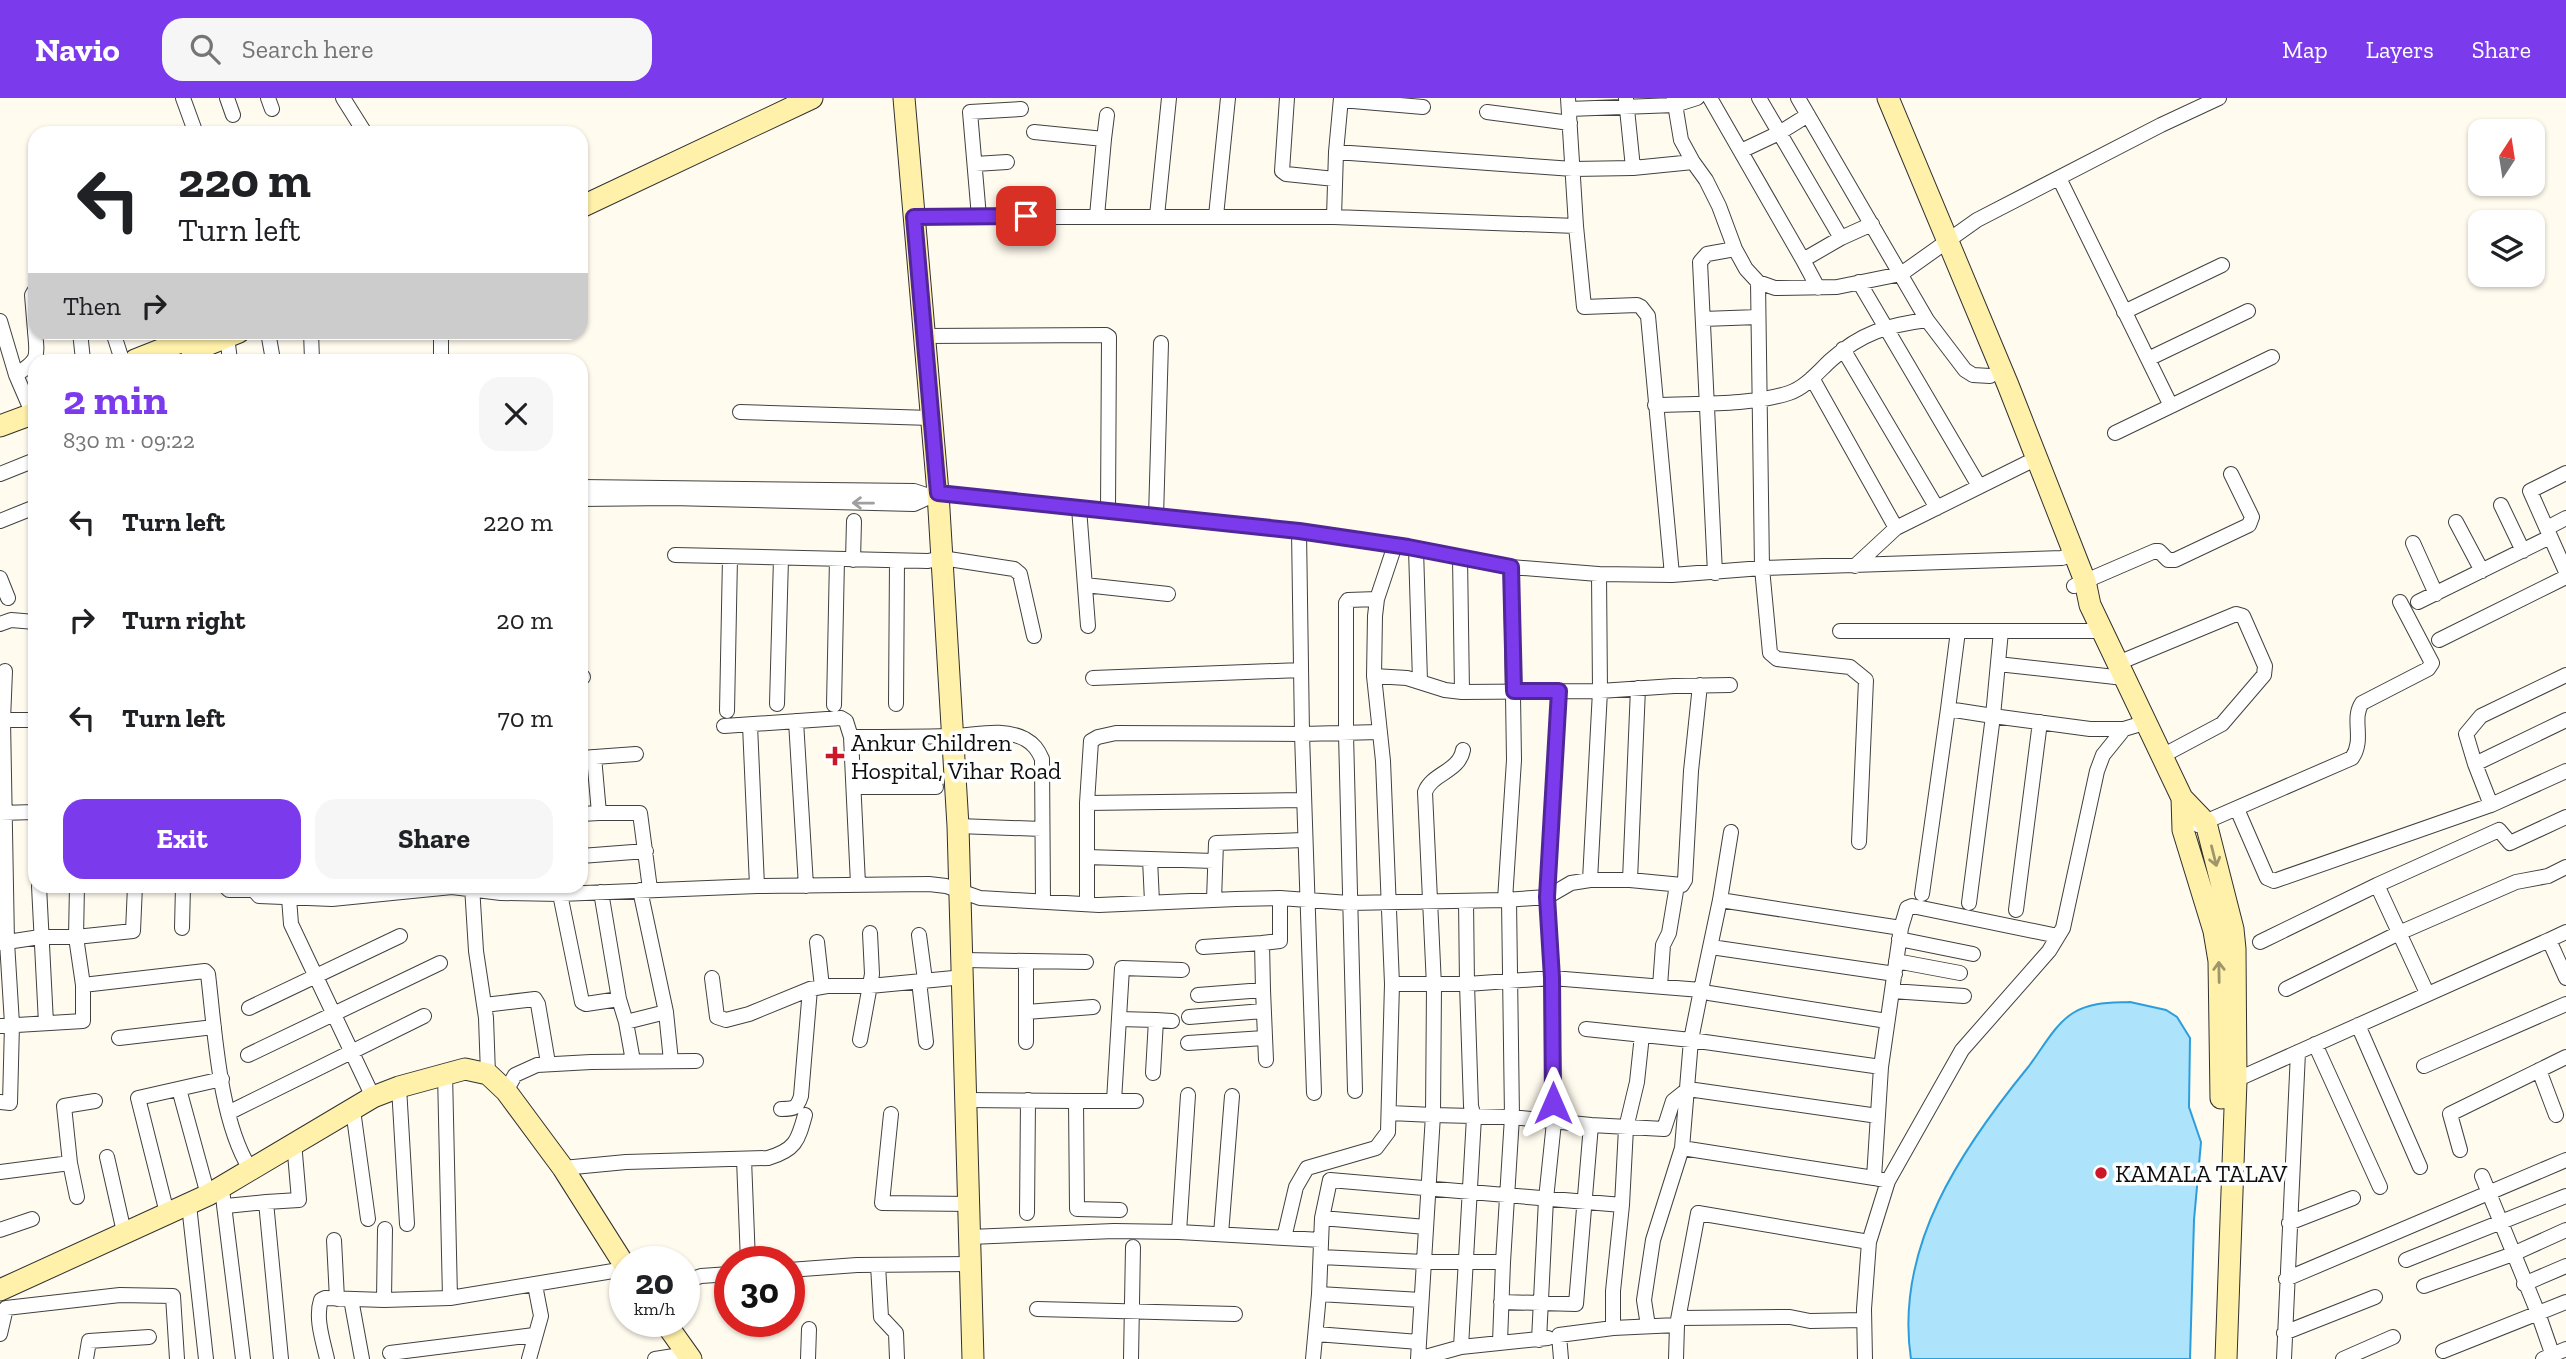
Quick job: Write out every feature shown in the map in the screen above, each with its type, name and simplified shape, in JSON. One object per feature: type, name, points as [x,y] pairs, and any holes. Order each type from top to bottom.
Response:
[{"type":"street","points":[[183,98],[193,126]]},
{"type":"street","points":[[227,98],[233,115]]},
{"type":"street","points":[[343,98],[361,126]]},
{"type":"street","points":[[588,190],[784,98]]},
{"type":"street","points":[[588,204],[812,98]]},
{"type":"street","points":[[904,98],[931,418],[933,494],[942,558],[958,826],[973,1359]]},
{"type":"street","points":[[1157,216],[1169,98]]},
{"type":"street","points":[[1216,216],[1228,98]]},
{"type":"street","points":[[1287,98],[1282,171],[1286,174],[1335,179]]},
{"type":"street","points":[[1487,112],[1569,110],[1697,98]]},
{"type":"street","points":[[1710,98],[1818,288]]},
{"type":"street","points":[[1759,98],[1841,238]]},
{"type":"street","points":[[1798,98],[1927,320],[1965,370],[1973,375],[1990,376]]},
{"type":"street","points":[[1876,98],[1944,244],[1990,376],[2080,584],[2182,798],[2206,823],[2233,929],[2226,1359]]},
{"type":"street","points":[[1888,98],[2068,556]]},
{"type":"street","points":[[1674,102],[1681,140],[1706,180],[1746,269],[1758,282],[1775,288],[1818,288],[1902,274],[1977,220],[2219,98]]},
{"type":"street","points":[[1334,217],[1335,152],[1341,99],[1423,107]]},
{"type":"street","points":[[1626,103],[1633,168]]},
{"type":"street","points":[[979,217],[970,112],[1021,109]]},
{"type":"street","points":[[1569,110],[1584,307],[1637,306],[1648,316],[1672,575]]},
{"type":"street","points":[[1097,216],[1107,115]]},
{"type":"street","points":[[1741,151],[1808,116]]},
{"type":"street","points":[[1034,132],[1104,139]]},
{"type":"street","points":[[1335,152],[1573,169],[1633,168],[1693,162]]},
{"type":"street","points":[[975,164],[1007,162]]},
{"type":"street","points":[[2059,177],[2171,406]]},
{"type":"street","points":[[914,217],[1334,217],[1576,226]]},
{"type":"street","points":[[1803,260],[1872,224]]},
{"type":"street","points":[[1715,573],[1700,262],[1707,254],[1735,248]]},
{"type":"street","points":[[2124,312],[2222,265]]},
{"type":"street","points":[[1758,282],[1762,568],[1766,632],[1770,653],[1777,659],[1850,667],[1866,680],[1860,842]]},
{"type":"street","points":[[1859,282],[1979,486]]},
{"type":"street","points":[[2148,359],[2248,312]]},
{"type":"street","points":[[1703,319],[1758,317]]},
{"type":"street","points":[[1655,405],[1759,400],[1789,393],[1812,378],[1843,349],[1871,332],[1927,320]]},
{"type":"street","points":[[0,321],[16,375],[28,400]]},
{"type":"street","points":[[924,336],[1109,337],[1108,511]]},
{"type":"street","points":[[1156,517],[1161,343]]},
{"type":"street","points":[[159,354],[199,344],[218,354]]},
{"type":"street","points":[[1843,349],[1937,508]]},
{"type":"street","points":[[2115,433],[2272,357]]},
{"type":"street","points":[[16,375],[28,367]]},
{"type":"street","points":[[1812,378],[1896,528]]},
{"type":"street","points":[[0,414],[28,411]]},
{"type":"street","points":[[0,426],[28,412]]},
{"type":"street","points":[[740,412],[931,418]]},
{"type":"street","points":[[0,474],[28,463]]},
{"type":"street","points":[[1855,566],[1896,528],[2027,463]]},
{"type":"street","points":[[2439,640],[2565,569],[2530,491],[2566,473]]},
{"type":"street","points":[[2080,584],[2155,551],[2159,551],[2168,560],[2175,560],[2249,525],[2252,517],[2231,474]]},
{"type":"street","points":[[588,487],[914,491],[1299,531],[1395,545],[1511,567],[1599,574],[1672,575],[1762,568],[2068,556]]},
{"type":"street","points":[[588,499],[671,498],[914,504],[933,494]]},
{"type":"street","points":[[2501,505],[2523,551]]},
{"type":"street","points":[[1079,508],[1088,625]]},
{"type":"street","points":[[0,521],[28,510]]},
{"type":"street","points":[[2418,602],[2523,551],[2566,518]]},
{"type":"street","points":[[853,559],[854,521]]},
{"type":"street","points":[[2456,522],[2482,571]]},
{"type":"street","points":[[1299,531],[1304,840],[1309,901],[1314,1093]]},
{"type":"street","points":[[2413,543],[2436,594]]},
{"type":"street","points":[[1284,1238],[1301,1174],[1318,1163],[1376,1148],[1388,1132],[1392,984],[1382,761],[1374,676],[1377,599],[1395,545]]},
{"type":"street","points":[[1416,549],[1420,681]]},
{"type":"street","points":[[675,555],[897,561],[942,558],[1017,571],[1034,636]]},
{"type":"street","points":[[727,711],[730,557]]},
{"type":"street","points":[[1460,557],[1462,692]]},
{"type":"street","points":[[777,704],[781,558]]},
{"type":"street","points":[[834,705],[837,559]]},
{"type":"street","points":[[896,704],[897,561]]},
{"type":"street","points":[[1500,1342],[1512,1117],[1511,981],[1507,900],[1514,760],[1511,567]]},
{"type":"street","points":[[1590,880],[1600,691],[1599,574]]},
{"type":"street","points":[[0,578],[8,598]]},
{"type":"street","points":[[1085,586],[1168,594]]},
{"type":"street","points":[[1355,1091],[1349,903],[1346,603],[1348,600],[1377,599]]},
{"type":"street","points":[[2183,830],[2206,823],[2352,758],[2357,750],[2358,712],[2362,703],[2431,666],[2432,663],[2400,602]]},
{"type":"street","points":[[1998,664],[2121,670],[2236,614],[2243,616],[2265,666],[2264,675],[2222,724],[2162,756]]},
{"type":"street","points":[[0,624],[11,620],[28,621]]},
{"type":"street","points":[[1840,631],[2102,631]]},
{"type":"street","points":[[1922,894],[1958,631]]},
{"type":"street","points":[[1969,903],[2001,631]]},
{"type":"street","points":[[1093,678],[1301,670]]},
{"type":"street","points":[[0,1102],[10,1102],[5,1071],[3,943],[2,720],[5,671]]},
{"type":"street","points":[[2491,805],[2474,764],[2466,734],[2481,716],[2566,675]]},
{"type":"street","points":[[1374,676],[1420,681],[1445,690],[1462,692],[1600,691],[1730,685]]},
{"type":"street","points":[[588,893],[757,886],[929,884],[960,890],[980,898],[1087,904],[1280,898],[1349,903],[1547,897],[1571,883],[1590,880],[1630,880],[1682,885],[1685,880],[1691,771],[1700,685]]},
{"type":"street","points":[[1630,880],[1639,688]]},
{"type":"street","points":[[1539,1340],[1553,1122],[1552,978],[1547,897],[1559,691]]},
{"type":"street","points":[[1948,709],[2090,729],[2124,729],[2147,722]]},
{"type":"street","points":[[724,726],[844,719],[851,737],[858,884]]},
{"type":"street","points":[[2,720],[28,720]]},
{"type":"street","points":[[2474,764],[2566,720]]},
{"type":"street","points":[[796,721],[806,886]]},
{"type":"street","points":[[2016,910],[2040,722]]},
{"type":"street","points":[[750,725],[757,886]]},
{"type":"street","points":[[1881,1179],[1962,1050],[2049,951],[2063,928],[2098,771],[2103,755],[2124,729]]},
{"type":"street","points":[[1087,904],[1087,803],[1091,741],[1116,733],[1379,732]]},
{"type":"street","points":[[851,737],[995,733],[1025,739],[1036,747],[1042,759],[1043,901]]},
{"type":"street","points":[[1463,751],[1462,759],[1457,765],[1430,783],[1424,792],[1434,986],[1433,1115],[1418,1359],[1500,1342],[1539,1340],[1559,1335],[1678,1321],[1790,1317],[1810,1321],[1864,1320]]},
{"type":"street","points":[[588,758],[636,754]]},
{"type":"street","points":[[588,763],[599,813]]},
{"type":"street","points":[[2237,809],[2267,878],[2274,881],[2491,805],[2566,771]]},
{"type":"street","points":[[854,787],[936,788]]},
{"type":"street","points":[[2182,798],[2183,830],[2214,930],[2229,1083],[2211,1359]]},
{"type":"street","points":[[1087,803],[1304,800]]},
{"type":"street","points":[[3,813],[28,813]]},
{"type":"street","points":[[588,814],[640,813],[646,851],[645,890],[666,1012],[671,1061]]},
{"type":"street","points":[[2260,942],[2499,830],[2510,843],[2566,817]]},
{"type":"street","points":[[958,826],[1042,829]]},
{"type":"street","points":[[1648,1326],[1644,1300],[1653,1240],[1682,1148],[1692,1040],[1731,832]]},
{"type":"street","points":[[1214,900],[1216,843],[1304,840]]},
{"type":"street","points":[[588,855],[646,851]]},
{"type":"street","points":[[1087,857],[1214,861]]},
{"type":"street","points":[[1150,859],[1152,902]]},
{"type":"street","points":[[2286,989],[2399,933],[2516,883],[2547,876],[2566,867]]},
{"type":"street","points":[[1660,986],[1663,945],[1669,933],[1677,885]]},
{"type":"street","points":[[2377,885],[2427,993]]},
{"type":"street","points":[[601,892],[619,999],[633,1061]]},
{"type":"street","points":[[39,893],[46,1023]]},
{"type":"street","points":[[6,1025],[84,1021],[83,985],[76,937],[77,893]]},
{"type":"street","points":[[3,943],[40,937],[76,937],[133,931],[135,893]]},
{"type":"street","points":[[182,928],[183,893]]},
{"type":"street","points":[[256,893],[259,896],[332,899],[367,893]]},
{"type":"street","points":[[472,893],[476,951],[489,1046],[488,1074]]},
{"type":"street","points":[[501,893],[580,893]]},
{"type":"street","points":[[560,894],[582,1002],[586,1004],[619,999]]},
{"type":"street","points":[[289,898],[291,924],[373,1097]]},
{"type":"street","points":[[1203,947],[1280,941],[1280,898]]},
{"type":"street","points":[[1720,900],[1900,933],[1973,954]]},
{"type":"street","points":[[1454,1352],[1466,1262],[1474,1117],[1471,1106],[1466,901]]},
{"type":"street","points":[[1865,1359],[1865,1276],[1881,1179],[1878,1116],[1881,1067],[1900,933],[1908,908],[1912,906],[2058,936]]},
{"type":"street","points":[[2229,1083],[2566,932]]},
{"type":"street","points":[[860,1040],[872,974],[870,933]]},
{"type":"street","points":[[919,934],[926,1042]]},
{"type":"street","points":[[249,1008],[400,936]]},
{"type":"street","points":[[2549,940],[2566,978]]},
{"type":"street","points":[[781,1109],[794,1109],[801,1096],[816,988],[817,942]]},
{"type":"street","points":[[1262,943],[1266,1060]]},
{"type":"street","points":[[1711,947],[1960,973]]},
{"type":"street","points":[[1026,961],[1026,1042]]},
{"type":"street","points":[[712,978],[716,1017],[726,1020],[750,1014],[816,988],[922,981],[964,968],[1026,961],[1086,962]]},
{"type":"street","points":[[248,1055],[440,963]]},
{"type":"street","points":[[1114,1101],[1122,968],[1182,970]]},
{"type":"street","points":[[83,985],[205,971],[208,974],[229,1113],[250,1169]]},
{"type":"street","points":[[1392,984],[1467,985],[1552,978],[1660,986],[1701,990],[1887,1021]]},
{"type":"street","points":[[1198,995],[1263,990]]},
{"type":"street","points":[[1892,991],[1964,996]]},
{"type":"street","points":[[484,1005],[535,999],[547,1057]]},
{"type":"street","points":[[2424,1066],[2566,1004]]},
{"type":"street","points":[[1026,1012],[1093,1007]]},
{"type":"street","points":[[1189,1017],[1263,1011]]},
{"type":"street","points":[[626,1022],[666,1012]]},
{"type":"street","points":[[229,1113],[424,1016]]},
{"type":"street","points":[[1119,1020],[1172,1021]]},
{"type":"street","points":[[1153,1073],[1156,1020]]},
{"type":"street","points":[[2358,1024],[2420,1167]]},
{"type":"street","points":[[119,1038],[214,1027]]},
{"type":"street","points":[[1586,1028],[1881,1067]]},
{"type":"street","points":[[1613,1328],[1626,1128],[1637,1082],[1643,1035]]},
{"type":"street","points":[[1188,1044],[1264,1038]]},
{"type":"street","points":[[2315,1044],[2381,1187]]},
{"type":"street","points":[[2284,1359],[2288,1223],[2298,1052]]},
{"type":"street","points":[[2460,1150],[2450,1114],[2566,1057]]},
{"type":"street","points":[[506,1091],[515,1075],[537,1065],[633,1061],[696,1062]]},
{"type":"street","points":[[2,1298],[124,1232],[167,1213],[211,1199],[250,1169],[373,1097],[445,1073],[466,1069],[488,1074],[506,1091],[563,1168],[612,1246]]},
{"type":"street","points":[[2539,1070],[2556,1115]]},
{"type":"street","points":[[445,1073],[450,1297]]},
{"type":"street","points":[[167,1213],[138,1098],[222,1079]]},
{"type":"street","points":[[399,1087],[407,1224]]},
{"type":"street","points":[[179,1088],[211,1199],[243,1359]]},
{"type":"street","points":[[1390,1113],[1512,1117],[1664,1129],[1673,1101],[1688,1089],[1878,1116]]},
{"type":"street","points":[[1179,1232],[1188,1095]]},
{"type":"street","points":[[1221,1234],[1232,1096]]},
{"type":"street","points":[[967,1100],[1136,1101]]},
{"type":"street","points":[[1027,1213],[1028,1100]]},
{"type":"street","points":[[77,1198],[64,1106],[95,1101]]},
{"type":"street","points":[[1076,1101],[1077,1209],[1120,1210]]},
{"type":"street","points":[[353,1110],[368,1219]]},
{"type":"street","points":[[891,1114],[882,1203],[970,1204]]},
{"type":"street","points":[[563,1168],[639,1161],[768,1158],[785,1153],[794,1145],[805,1115]]},
{"type":"street","points":[[1501,1302],[1576,1304],[1591,1125]]},
{"type":"street","points":[[211,1199],[266,1202],[299,1200],[295,1142]]},
{"type":"street","points":[[1682,1148],[1881,1179]]},
{"type":"street","points":[[107,1157],[124,1232]]},
{"type":"street","points":[[744,1159],[747,1246]]},
{"type":"street","points":[[2286,1279],[2566,1160]]},
{"type":"street","points":[[0,1172],[71,1163]]},
{"type":"street","points":[[2482,1176],[2538,1313],[2549,1358],[2566,1349]]},
{"type":"street","points":[[1313,1359],[1322,1218],[1330,1180],[1622,1205]]},
{"type":"street","points":[[2406,1260],[2566,1196]]},
{"type":"street","points":[[2288,1223],[2353,1198]]},
{"type":"street","points":[[206,1359],[211,1199]]},
{"type":"street","points":[[266,1202],[281,1359]]},
{"type":"street","points":[[1676,1359],[1678,1321],[1698,1213],[1869,1242]]},
{"type":"street","points":[[1322,1218],[1426,1227]]},
{"type":"street","points":[[0,1230],[32,1219]]},
{"type":"street","points":[[384,1300],[385,1229]]},
{"type":"street","points":[[2424,1286],[2513,1254],[2566,1230]]},
{"type":"street","points":[[970,1237],[1179,1232],[1321,1240]]},
{"type":"street","points":[[334,1240],[344,1299],[362,1359]]},
{"type":"street","points":[[1131,1359],[1133,1247]]},
{"type":"street","points":[[1321,1257],[1424,1262],[1503,1262]]},
{"type":"street","points":[[805,1269],[971,1264]]},
{"type":"street","points":[[878,1265],[880,1311],[883,1321],[896,1333],[897,1359]]},
{"type":"street","points":[[2525,1284],[2566,1266]]},
{"type":"street","points":[[327,1359],[319,1305],[325,1298],[384,1300],[450,1297],[609,1270]]},
{"type":"street","points":[[529,1359],[541,1316],[535,1284]]},
{"type":"street","points":[[1319,1294],[1421,1300]]},
{"type":"street","points":[[2,1298],[173,1296],[177,1359]]},
{"type":"street","points":[[2284,1333],[2375,1297]]},
{"type":"street","points":[[0,1334],[2,1298]]},
{"type":"street","points":[[2443,1351],[2566,1302]]},
{"type":"street","points":[[1037,1309],[1235,1314]]},
{"type":"street","points":[[808,1359],[809,1329]]},
{"type":"street","points":[[1315,1334],[1419,1342]]},
{"type":"street","points":[[390,1353],[534,1335]]},
{"type":"street","points":[[1559,1335],[1561,1359]]},
{"type":"street","points":[[86,1359],[89,1341],[149,1337]]},
{"type":"street","points":[[655,1359],[682,1357],[672,1337]]},
{"type":"street","points":[[2343,1359],[2393,1337]]},
{"type":"water","points":[[2130,1002],[2166,1010],[2177,1017],[2190,1038],[2189,1107],[2201,1142],[2194,1220],[2190,1359],[1911,1359],[1908,1318],[1913,1278],[1923,1239],[1938,1201],[1958,1165],[2004,1098],[2066,1018],[2087,1007]]},
{"type":"place","name":"Ankur Children Hospital, Vihar Road","points":[[835,756]]},
{"type":"place","name":"KAMALA TALAV","points":[[2101,1173]]},
{"type":"route","points":[[1026,216],[914,217],[938,493],[1299,531],[1408,547],[1511,567],[1514,691],[1559,691],[1547,897],[1552,978],[1553,1103]]}]
